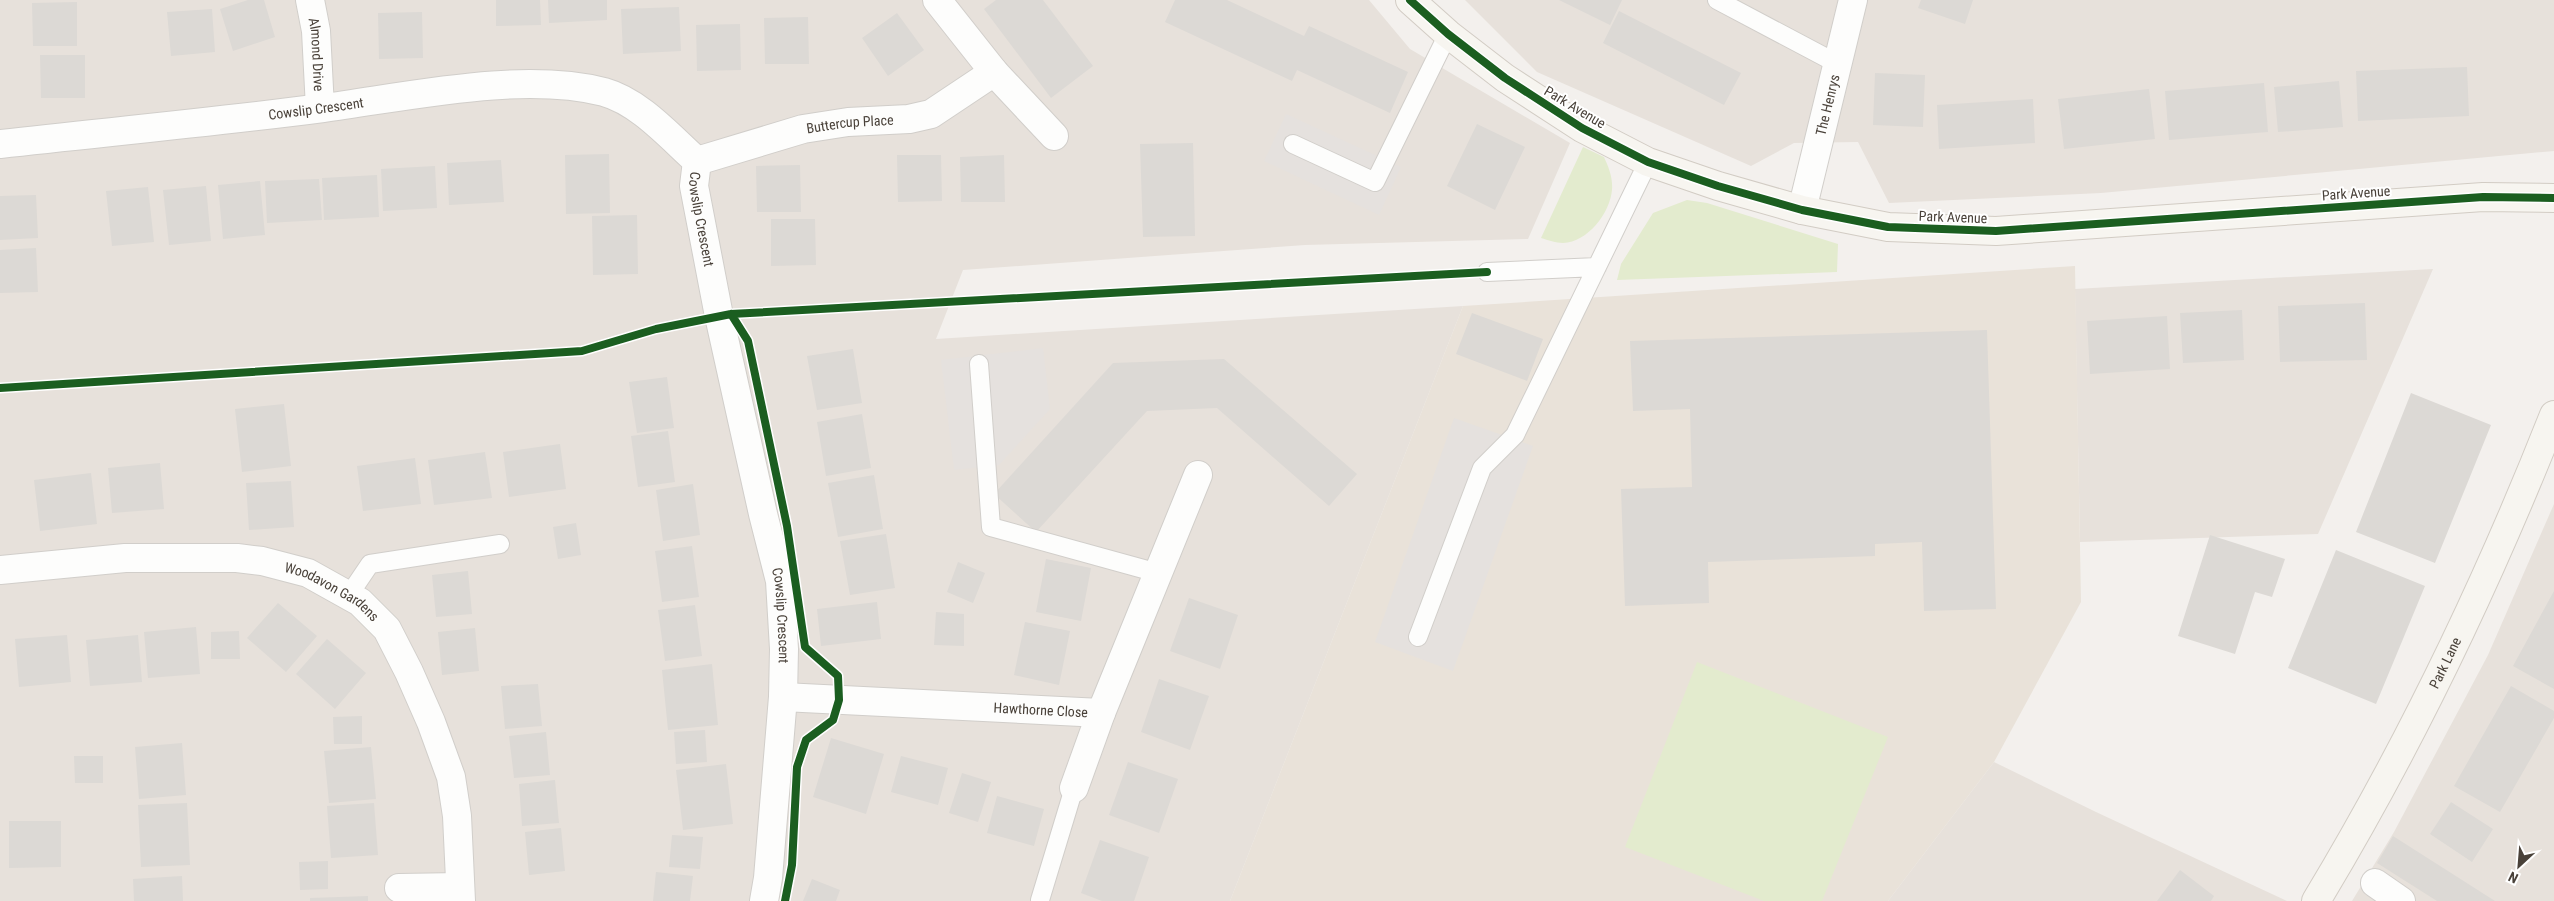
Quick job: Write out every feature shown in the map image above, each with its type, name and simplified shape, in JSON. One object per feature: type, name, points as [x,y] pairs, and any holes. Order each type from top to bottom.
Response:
[{"type":"street","name":"Almond Drive","points":[[310,0],[316,32],[320,108]]},
{"type":"street","points":[[937,0],[994,72],[1054,136]]},
{"type":"street","name":"Park Avenue","points":[[1410,0],[1448,34],[1505,78],[1582,128],[1648,162],[1718,186],[1802,210],[1888,227],[1996,231],[2483,197],[2554,198]]},
{"type":"street","name":"The Henrys","points":[[1802,210],[1853,0]]},
{"type":"street","name":"Buttercup Place","points":[[697,161],[803,129],[857,121],[909,119],[931,114],[994,72]]},
{"type":"street","name":"Cowslip Crescent","points":[[0,144],[320,108],[498,85],[577,87],[606,93],[634,107],[697,161],[694,186],[719,316],[763,514],[780,581],[784,649],[783,697],[768,878],[764,901]]},
{"type":"street","name":"Park Lane","points":[[2316,901],[2420,711],[2513,519],[2554,415]]},
{"type":"street","name":"Hawthorne Close","points":[[783,697],[1101,713],[1198,475]]},
{"type":"street","name":"Woodavon Gardens","points":[[0,570],[125,558],[237,558],[262,561],[308,573],[360,602],[387,629],[431,722],[451,777],[457,816],[460,894],[400,888]]},
{"type":"street","points":[[1074,788],[1101,713]]},
{"type":"street","points":[[2375,883],[2401,901]]},
{"type":"lane","points":[[1718,0],[1838,64]]},
{"type":"lane","points":[[1293,144],[1375,182],[1448,34]]},
{"type":"lane","points":[[1418,637],[1482,468],[1515,435],[1648,162]]},
{"type":"lane","points":[[1487,272],[1597,267]]},
{"type":"lane","points":[[979,364],[991,527],[1158,573]]},
{"type":"lane","points":[[349,595],[370,564],[500,544]]},
{"type":"lane","points":[[1040,900],[1074,788]]},
{"type":"shaded area","points":[[0,0],[1369,0],[1410,49],[1570,143],[1528,239],[1305,245],[963,270],[936,339],[1463,306],[1230,901],[0,901]]},
{"type":"shaded area","points":[[1465,0],[2554,0],[2554,151],[2101,193],[1889,203],[1858,142],[1794,143],[1751,166],[1537,72]]},
{"type":"shaded area","points":[[1286,114],[1401,167],[1379,215],[1264,161]]},
{"type":"shaded area","points":[[2075,266],[2081,602],[1994,762],[1888,901],[1230,901],[1463,306]]},
{"type":"shaded area","points":[[2433,269],[2318,534],[2080,542],[2075,289]]},
{"type":"shaded area","points":[[1043,348],[1050,409],[999,465],[954,470],[941,360]]},
{"type":"shaded area","points":[[1454,418],[1533,446],[1453,671],[1375,642]]},
{"type":"shaded area","points":[[2554,504],[2554,901],[2352,901],[2394,832],[2488,655]]},
{"type":"shaded area","points":[[1994,762],[2096,812],[2287,901],[1888,901]]},
{"type":"green space","points":[[1583,147],[1604,157],[1608,165],[1612,190],[1607,208],[1596,225],[1581,238],[1563,243],[1541,238]]},
{"type":"green space","points":[[1687,200],[1707,203],[1838,244],[1837,272],[1617,280],[1621,264],[1653,213]]},
{"type":"green space","points":[[1697,662],[1888,737],[1822,901],[1764,901],[1625,847]]},
{"type":"building","points":[[248,0],[264,0],[275,37],[233,51],[220,9]]},
{"type":"building","points":[[496,0],[540,0],[541,25],[496,26]]},
{"type":"building","points":[[548,0],[607,0],[607,20],[549,23]]},
{"type":"building","points":[[996,0],[1043,0],[1093,66],[1051,98],[984,9]]},
{"type":"building","points":[[1175,0],[1227,0],[1304,36],[1309,26],[1408,72],[1390,113],[1297,70],[1292,81],[1165,22]]},
{"type":"building","points":[[1559,0],[1622,0],[1610,25]]},
{"type":"building","points":[[1921,0],[1973,0],[1965,24],[1918,8]]},
{"type":"building","points":[[77,2],[77,46],[33,46],[32,3]]},
{"type":"building","points":[[679,7],[681,51],[623,54],[621,9]]},
{"type":"building","points":[[212,9],[215,52],[171,56],[167,12]]},
{"type":"building","points":[[1619,11],[1741,73],[1724,105],[1603,43]]},
{"type":"building","points":[[422,12],[423,58],[379,59],[378,13]]},
{"type":"building","points":[[897,13],[924,50],[888,76],[862,38]]},
{"type":"building","points":[[808,17],[809,64],[765,64],[764,18]]},
{"type":"building","points":[[740,24],[741,70],[697,71],[696,25]]},
{"type":"building","points":[[40,55],[85,55],[85,98],[41,98]]},
{"type":"building","points":[[2467,67],[2469,116],[2358,121],[2356,71]]},
{"type":"building","points":[[1875,73],[1925,75],[1923,127],[1873,125]]},
{"type":"building","points":[[2339,81],[2343,127],[2278,132],[2274,87]]},
{"type":"building","points":[[2264,83],[2268,132],[2169,140],[2165,91]]},
{"type":"building","points":[[2149,89],[2155,139],[2064,149],[2058,99]]},
{"type":"building","points":[[2033,99],[2035,143],[1939,149],[1937,105]]},
{"type":"building","points":[[1477,124],[1525,147],[1495,210],[1447,186]]},
{"type":"building","points":[[1193,143],[1195,236],[1143,237],[1140,144]]},
{"type":"building","points":[[609,154],[610,213],[566,214],[565,155]]},
{"type":"building","points":[[897,155],[941,155],[942,201],[898,202]]},
{"type":"building","points":[[1004,155],[1005,202],[961,202],[960,157]]},
{"type":"building","points":[[501,160],[504,202],[449,205],[447,163]]},
{"type":"building","points":[[800,165],[801,212],[757,212],[756,166]]},
{"type":"building","points":[[435,166],[437,208],[383,211],[381,169]]},
{"type":"building","points":[[377,175],[379,217],[324,220],[322,178]]},
{"type":"building","points":[[319,179],[322,220],[267,223],[265,181]]},
{"type":"building","points":[[260,181],[265,235],[223,239],[218,185]]},
{"type":"building","points":[[206,186],[211,241],[169,245],[163,190]]},
{"type":"building","points":[[148,187],[154,242],[112,246],[106,191]]},
{"type":"building","points":[[36,195],[38,238],[0,240],[0,196]]},
{"type":"building","points":[[637,215],[638,274],[593,275],[592,216]]},
{"type":"building","points":[[771,219],[815,219],[816,265],[771,266]]},
{"type":"building","points":[[36,248],[38,292],[0,293],[0,250]]},
{"type":"building","points":[[2365,303],[2367,360],[2280,362],[2278,306]]},
{"type":"building","points":[[2242,310],[2244,360],[2183,363],[2180,313]]},
{"type":"building","points":[[1472,313],[1543,339],[1527,381],[1456,354]]},
{"type":"building","points":[[2167,316],[2170,369],[2090,374],[2087,321]]},
{"type":"building","points":[[1987,330],[1996,609],[1924,611],[1922,542],[1875,544],[1875,556],[1708,562],[1709,603],[1625,606],[1621,489],[1692,487],[1690,409],[1633,411],[1630,341]]},
{"type":"building","points":[[853,349],[862,403],[817,410],[807,356]]},
{"type":"building","points":[[1224,359],[1357,474],[1329,506],[1217,408],[1147,411],[1036,532],[994,494],[1113,363]]},
{"type":"building","points":[[667,377],[674,428],[637,433],[629,382]]},
{"type":"building","points":[[2411,393],[2491,425],[2435,563],[2356,532]]},
{"type":"building","points":[[284,404],[291,466],[242,472],[235,409]]},
{"type":"building","points":[[862,414],[871,468],[826,476],[817,422]]},
{"type":"building","points":[[668,431],[675,482],[638,487],[631,436]]},
{"type":"building","points":[[560,444],[566,489],[509,497],[503,452]]},
{"type":"building","points":[[485,452],[492,498],[434,505],[428,460]]},
{"type":"building","points":[[415,458],[421,504],[363,511],[357,466]]},
{"type":"building","points":[[160,463],[164,509],[112,513],[108,468]]},
{"type":"building","points":[[91,473],[97,524],[40,531],[34,480]]},
{"type":"building","points":[[874,475],[883,529],[838,537],[828,483]]},
{"type":"building","points":[[291,481],[294,527],[249,530],[246,483]]},
{"type":"building","points":[[693,484],[700,535],[663,541],[656,490]]},
{"type":"building","points":[[576,523],[581,555],[558,559],[553,527]]},
{"type":"building","points":[[886,534],[895,588],[850,595],[840,541]]},
{"type":"building","points":[[2210,535],[2285,559],[2272,597],[2255,592],[2235,654],[2178,636]]},
{"type":"building","points":[[692,546],[699,597],[662,602],[655,551]]},
{"type":"building","points":[[2336,550],[2425,586],[2376,704],[2288,668]]},
{"type":"building","points":[[1046,559],[1091,568],[1081,621],[1036,612]]},
{"type":"building","points":[[958,562],[985,573],[973,603],[947,592]]},
{"type":"building","points":[[468,571],[472,614],[436,617],[432,575]]},
{"type":"building","points":[[2554,591],[2554,689],[2513,666]]},
{"type":"building","points":[[1189,598],[1238,615],[1220,669],[1170,651]]},
{"type":"building","points":[[877,602],[881,639],[821,646],[817,609]]},
{"type":"building","points":[[278,603],[317,636],[286,672],[247,638]]},
{"type":"building","points":[[695,605],[702,656],[665,661],[658,610]]},
{"type":"building","points":[[936,612],[964,614],[964,646],[934,645]]},
{"type":"building","points":[[1025,622],[1070,631],[1059,685],[1014,675]]},
{"type":"building","points":[[196,627],[200,674],[148,678],[144,632]]},
{"type":"building","points":[[475,628],[479,671],[442,675],[438,632]]},
{"type":"building","points":[[239,631],[240,659],[211,659],[211,632]]},
{"type":"building","points":[[67,635],[71,682],[19,687],[15,639]]},
{"type":"building","points":[[138,635],[142,682],[90,686],[86,640]]},
{"type":"building","points":[[327,639],[366,673],[335,709],[296,674]]},
{"type":"building","points":[[712,664],[718,725],[668,730],[662,670]]},
{"type":"building","points":[[1159,679],[1209,696],[1190,750],[1141,732]]},
{"type":"building","points":[[538,684],[542,726],[505,729],[501,686]]},
{"type":"building","points":[[2511,686],[2554,711],[2554,718],[2500,812],[2454,786]]},
{"type":"building","points":[[362,716],[362,744],[334,744],[333,717]]},
{"type":"building","points":[[705,730],[707,762],[676,764],[674,732]]},
{"type":"building","points":[[546,732],[550,775],[514,778],[509,736]]},
{"type":"building","points":[[831,738],[884,754],[866,814],[813,797]]},
{"type":"building","points":[[182,743],[186,795],[139,799],[135,747]]},
{"type":"building","points":[[371,747],[376,799],[329,803],[324,751]]},
{"type":"building","points":[[74,756],[103,756],[103,783],[75,783]]},
{"type":"building","points":[[901,756],[948,768],[938,805],[891,792]]},
{"type":"building","points":[[1128,762],[1178,779],[1159,833],[1109,815]]},
{"type":"building","points":[[726,764],[733,824],[683,830],[676,770]]},
{"type":"building","points":[[962,773],[991,782],[978,822],[949,813]]},
{"type":"building","points":[[555,780],[559,823],[522,826],[519,784]]},
{"type":"building","points":[[997,796],[1044,809],[1034,846],[987,833]]},
{"type":"building","points":[[2451,802],[2493,829],[2472,862],[2430,834]]},
{"type":"building","points":[[187,803],[190,865],[141,867],[138,805]]},
{"type":"building","points":[[374,803],[378,855],[331,858],[327,806]]},
{"type":"building","points":[[9,821],[61,821],[61,867],[9,868]]},
{"type":"building","points":[[561,828],[565,871],[529,875],[525,832]]},
{"type":"building","points":[[672,835],[703,837],[700,869],[669,867]]},
{"type":"building","points":[[2393,836],[2495,901],[2437,901],[2377,863]]},
{"type":"building","points":[[1100,840],[1149,857],[1134,901],[1102,901],[1081,893]]},
{"type":"building","points":[[328,861],[328,889],[300,890],[299,862]]},
{"type":"building","points":[[2180,870],[2214,896],[2211,901],[2157,901]]},
{"type":"building","points":[[656,872],[693,876],[690,901],[653,901]]},
{"type":"building","points":[[182,876],[183,901],[134,901],[133,879]]},
{"type":"building","points":[[812,879],[840,890],[836,901],[803,901]]},
{"type":"building","points":[[368,896],[368,901],[310,901],[310,898]]},
{"type":"cycle path","points":[[1410,0],[1448,34],[1505,78],[1582,128],[1648,162],[1718,186],[1802,210],[1888,227],[1996,231],[2483,197],[2554,198]]},
{"type":"cycle path","points":[[0,388],[582,351],[656,329],[731,314],[1487,272]]},
{"type":"cycle path","points":[[731,314],[748,341],[787,526],[805,647],[838,676],[839,700],[833,720],[806,740],[797,767],[792,865],[785,901]]}]
